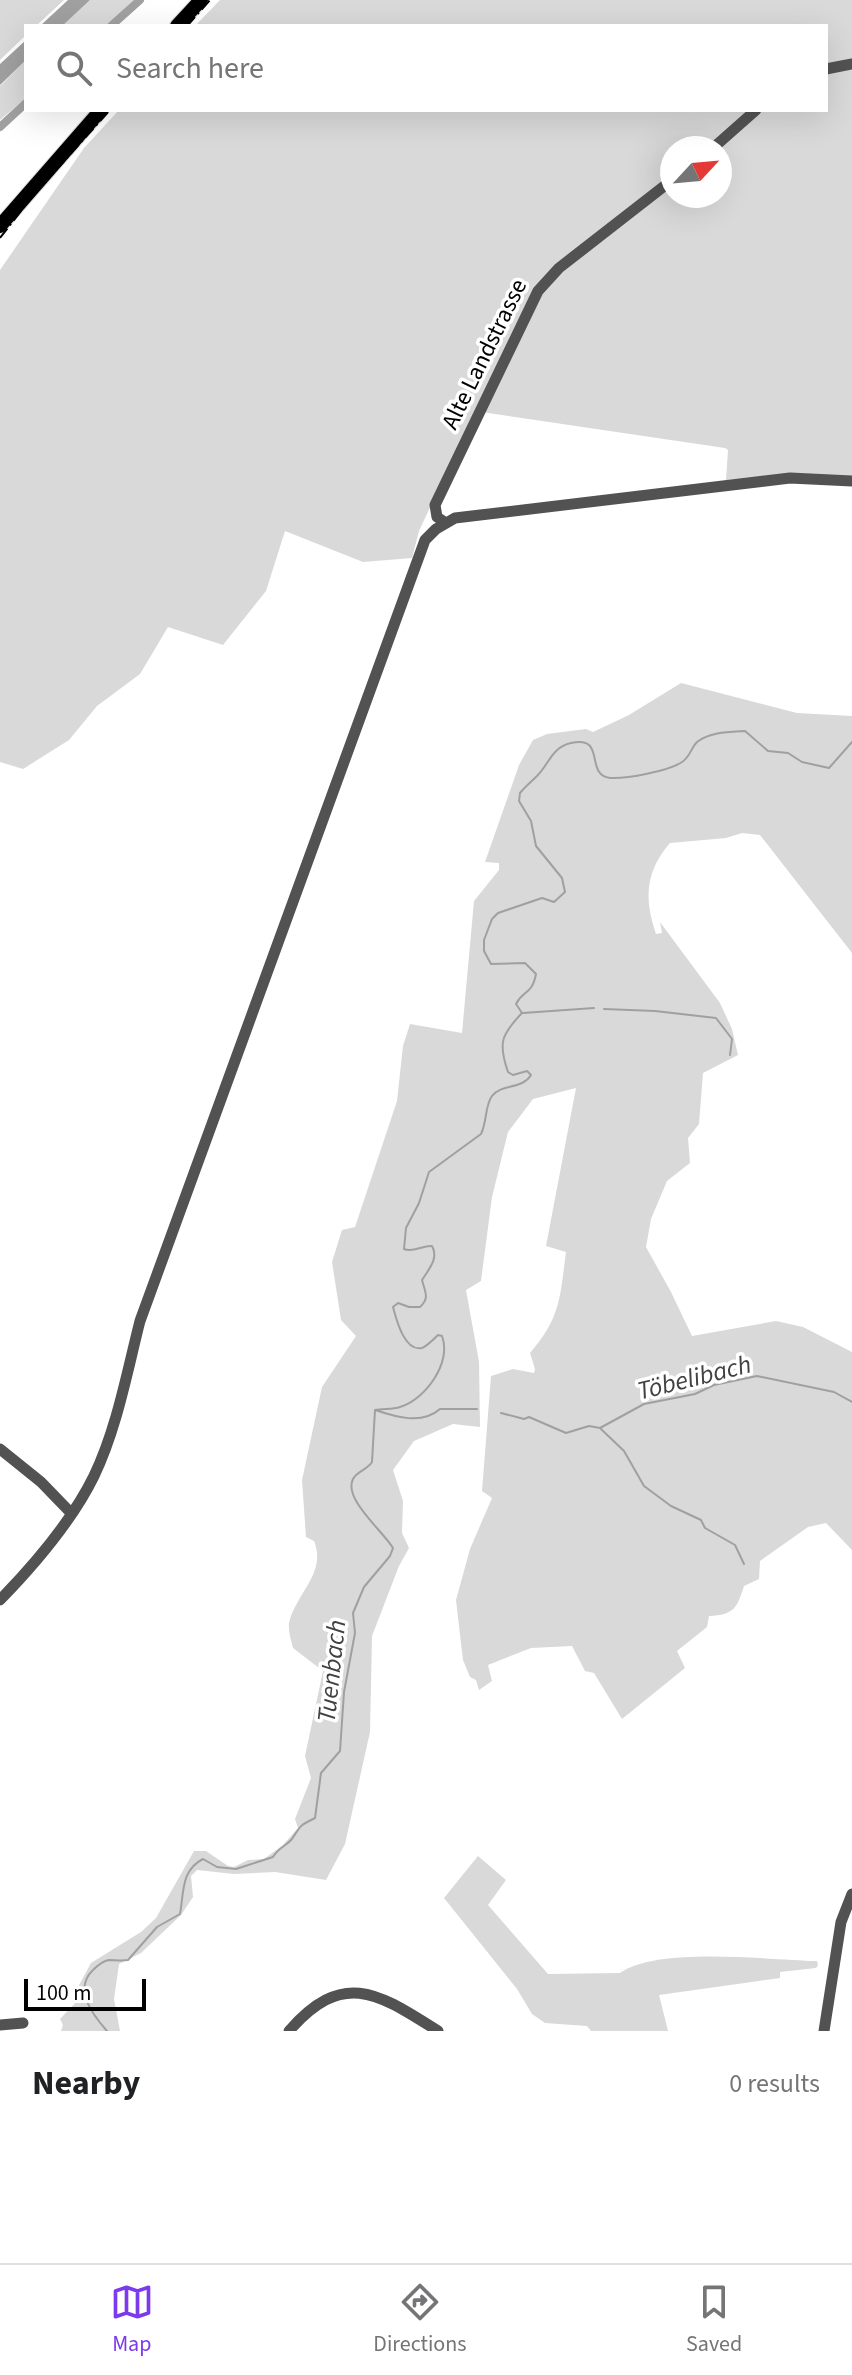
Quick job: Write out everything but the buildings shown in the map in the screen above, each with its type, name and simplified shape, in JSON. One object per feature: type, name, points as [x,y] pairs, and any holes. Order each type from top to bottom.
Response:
[{"type":"main road","points":[[179,24],[201,0]]},
{"type":"main road","points":[[0,226],[99,112]]},
{"type":"street","points":[[828,69],[852,64]]},
{"type":"street","points":[[727,136],[754,112]]},
{"type":"street","name":"Alte Landstrasse","points":[[446,523],[437,517],[435,505],[538,291],[559,268],[660,189]]},
{"type":"street","points":[[0,1600],[42,1553],[96,1473],[119,1404],[145,1307],[425,540],[455,518],[790,478],[852,481]]},
{"type":"street","points":[[0,1449],[41,1482],[71,1513]]},
{"type":"street","points":[[824,2031],[841,1922],[852,1894]]},
{"type":"street","points":[[289,2031],[318,2004],[335,1995],[352,1993],[370,1994],[390,2001],[438,2031]]},
{"type":"street","points":[[0,2025],[23,2023]]},
{"type":"shaded area","points":[[0,0],[64,0],[38,24],[24,24],[24,37],[0,60]]},
{"type":"shaded area","points":[[68,0],[90,0],[64,24],[42,24]]},
{"type":"shaded area","points":[[90,0],[138,0],[110,24],[63,24]]},
{"type":"shaded area","points":[[220,0],[852,0],[852,477],[772,476],[726,480],[728,450],[725,448],[475,411],[419,531],[412,558],[363,562],[285,531],[266,591],[223,645],[168,627],[140,674],[97,706],[69,740],[23,769],[0,762],[0,270],[84,148],[117,112],[828,112],[828,24],[197,24]]},
{"type":"shaded area","points":[[24,42],[24,62],[0,85],[0,64]]},
{"type":"shaded area","points":[[24,62],[24,100],[0,120],[0,86]]},
{"type":"shaded area","points":[[681,683],[797,713],[852,716],[852,953],[760,835],[742,833],[726,838],[670,843],[651,875],[650,909],[656,934],[662,933],[660,922],[720,1003],[732,1029],[738,1055],[703,1073],[699,1124],[688,1138],[690,1163],[667,1181],[651,1219],[646,1247],[692,1336],[776,1321],[803,1327],[852,1352],[852,1550],[826,1523],[808,1527],[760,1561],[759,1579],[744,1586],[733,1609],[709,1616],[707,1627],[677,1651],[685,1668],[622,1719],[594,1673],[585,1671],[572,1646],[531,1648],[488,1665],[492,1681],[479,1690],[463,1660],[456,1600],[470,1549],[492,1498],[482,1491],[491,1376],[513,1369],[534,1373],[530,1353],[548,1328],[557,1306],[566,1252],[546,1246],[576,1088],[533,1099],[508,1132],[492,1197],[481,1281],[466,1290],[479,1362],[480,1427],[453,1424],[414,1441],[393,1470],[403,1501],[402,1533],[409,1548],[372,1636],[370,1732],[345,1844],[326,1880],[275,1872],[234,1874],[197,1870],[191,1876],[193,1897],[181,1915],[141,1953],[119,1964],[114,1999],[120,2031],[61,2031],[63,2025],[60,2019],[77,2001],[79,1985],[91,1963],[141,1932],[156,1918],[194,1851],[206,1851],[234,1867],[248,1860],[264,1859],[283,1845],[298,1828],[295,1819],[311,1778],[305,1756],[323,1671],[293,1648],[289,1629],[293,1612],[317,1563],[314,1541],[306,1537],[302,1480],[322,1387],[356,1336],[341,1320],[332,1262],[342,1230],[355,1227],[397,1101],[403,1046],[410,1024],[462,1033],[474,901],[499,870],[499,863],[485,862],[519,765],[533,740],[547,734],[586,729],[593,732],[629,715]]},
{"type":"shaded area","points":[[478,1856],[506,1880],[488,1905],[548,1974],[620,1973],[660,1960],[714,1956],[817,1961],[818,1965],[816,1968],[780,1972],[780,1978],[659,1995],[668,2031],[591,2031],[587,2026],[545,2023],[532,2014],[517,1989],[444,1898]]},
{"type":"waterway","points":[[113,24],[140,0]]},
{"type":"waterway","points":[[0,127],[24,105]]},
{"type":"waterway","name":"Tuenbach","points":[[107,2031],[87,2001],[87,1977],[107,1961],[128,1960],[157,1927],[180,1914],[187,1875],[203,1859],[217,1867],[236,1869],[273,1857],[301,1826],[315,1818],[321,1773],[340,1751],[344,1692],[355,1633],[353,1613],[364,1587],[393,1548],[359,1505],[351,1487],[353,1479],[372,1462],[375,1410],[400,1407],[419,1396],[434,1378],[443,1357],[442,1336],[438,1335],[422,1348],[416,1348],[406,1340],[394,1312],[393,1307],[398,1303],[409,1307],[423,1304],[426,1295],[422,1280],[434,1255],[432,1246],[404,1249],[406,1228],[419,1203],[429,1172],[481,1134],[488,1104],[496,1092],[523,1083],[531,1075],[527,1071],[513,1075],[508,1072],[502,1046],[510,1027],[522,1013],[516,1004],[530,989],[536,974],[525,963],[491,964],[484,951],[484,940],[492,919],[498,913],[542,898],[554,902],[565,892],[562,878],[536,846],[531,821],[519,801],[520,793],[555,752],[571,743],[589,745],[598,770],[610,778],[647,774],[676,765],[687,758],[697,742],[720,733],[745,731],[768,751],[788,753],[802,762],[829,768],[852,742]]},
{"type":"waterway","points":[[523,1013],[594,1008]]},
{"type":"waterway","points":[[604,1009],[716,1018],[732,1039],[730,1055]]},
{"type":"waterway","name":"Töbelibach","points":[[501,1413],[524,1419],[529,1417],[566,1433],[589,1426],[600,1428],[644,1404],[695,1394],[714,1385],[757,1376],[834,1392],[852,1402]]},
{"type":"waterway","name":"Töbelibach","points":[[375,1410],[417,1418],[440,1409],[477,1409]]},
{"type":"waterway","points":[[601,1429],[624,1451],[644,1486],[671,1506],[701,1520],[705,1528],[735,1545],[744,1564]]},
{"type":"railway","points":[[189,24],[210,0]]},
{"type":"railway","points":[[0,238],[31,198],[108,112]]}]
